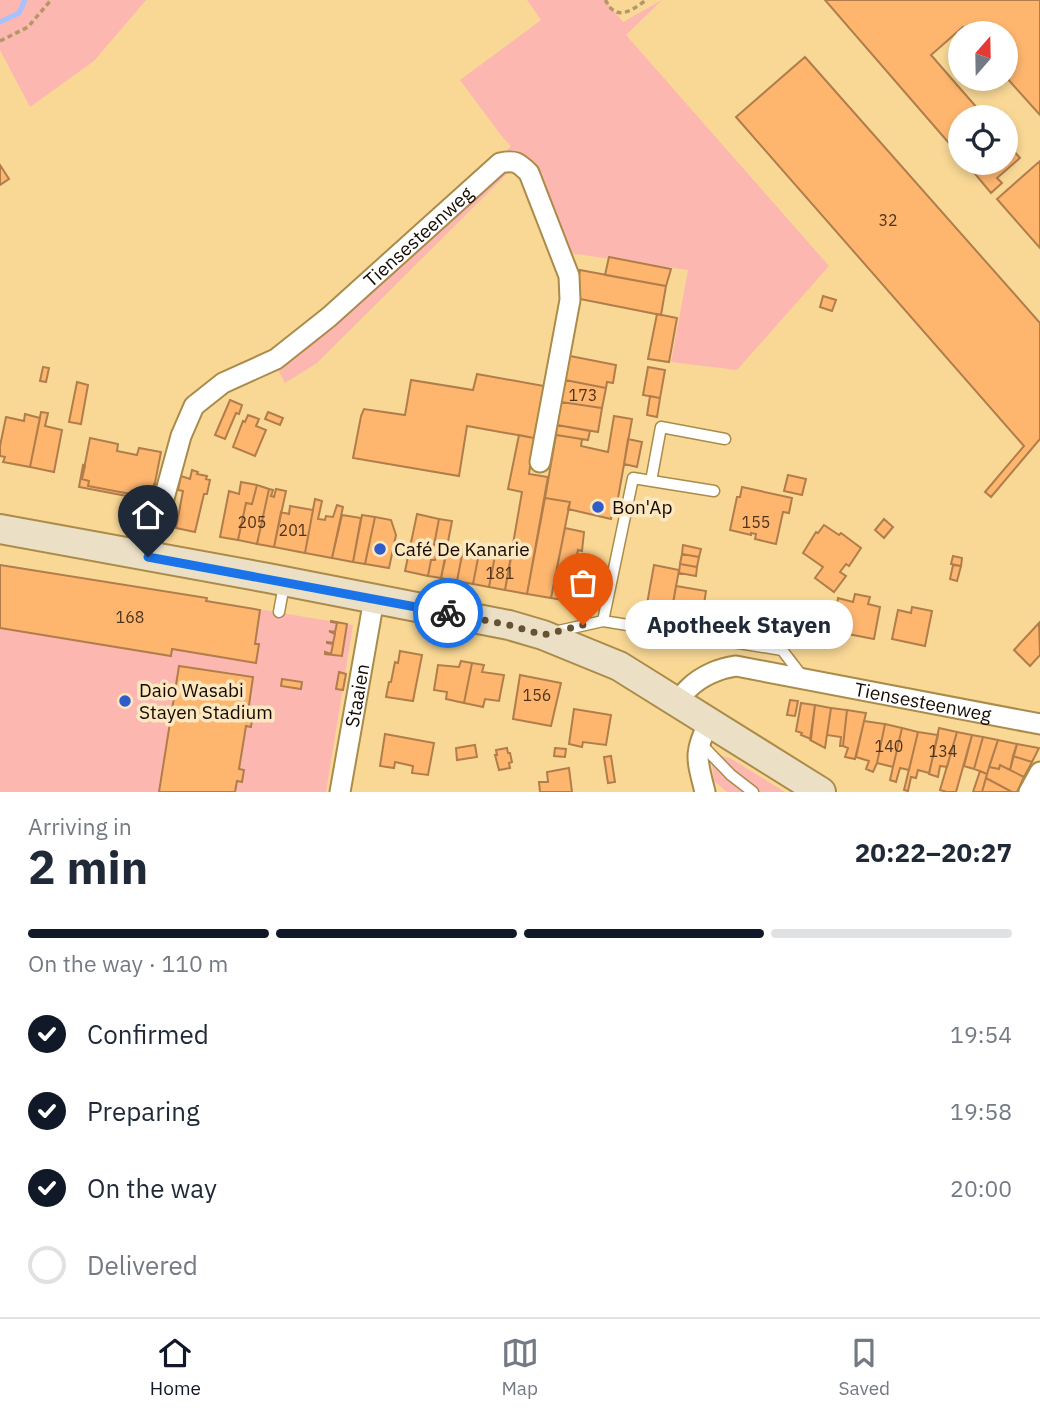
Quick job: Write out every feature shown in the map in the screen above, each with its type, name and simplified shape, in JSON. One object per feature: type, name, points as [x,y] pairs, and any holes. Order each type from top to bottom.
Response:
[{"type":"main road","points":[[0,529],[285,581],[509,625],[543,635],[620,666],[678,702],[704,732],[821,792]]},
{"type":"street","name":"Tiensesteenweg","points":[[148,557],[181,436],[194,406],[223,383],[275,359],[297,342],[340,308],[500,163],[510,161],[519,163],[529,173],[569,276],[570,300],[540,462]]},
{"type":"street","name":"Staaien","points":[[340,792],[374,599]]},
{"type":"street","name":"Tiensesteenweg","points":[[678,702],[689,688],[721,668],[736,666],[1040,724]]},
{"type":"street","points":[[704,732],[697,756],[705,792]]},
{"type":"street","points":[[1028,792],[1040,772]]},
{"type":"lane","points":[[651,481],[661,426],[725,439]]},
{"type":"lane","points":[[603,621],[634,478],[714,491]]},
{"type":"lane","points":[[279,612],[285,581]]},
{"type":"lane","points":[[543,635],[603,621],[782,650],[805,680]]},
{"type":"lane","points":[[704,732],[730,775],[753,792]]},
{"type":"path","points":[[0,41],[28,27],[51,0]]},
{"type":"path","points":[[605,0],[612,10],[621,13],[634,9],[646,0]]},
{"type":"shaded area","points":[[0,0],[146,0],[94,61],[30,107],[0,50]]},
{"type":"shaded area","points":[[527,0],[605,0],[623,22],[662,0],[626,35],[829,266],[737,370],[671,362],[688,270],[569,253],[524,157],[317,363],[285,383],[277,368],[330,324],[511,146],[460,80],[541,20]]},
{"type":"shaded area","name":"Daio Wasabi Stayen Stadium","points":[[0,565],[353,625],[326,792],[0,792]]},
{"type":"shaded area","points":[[718,755],[730,758],[785,792],[727,792],[714,781],[711,757]]},
{"type":"building","points":[[825,0],[1040,0],[1040,115],[1018,90],[1018,21],[948,21],[948,40],[931,55],[948,75],[948,91],[962,91],[975,105],[948,105],[948,142]]},
{"type":"building","points":[[805,57],[1040,323],[1040,439],[991,497],[985,492],[1024,446],[736,117]]},
{"type":"building","points":[[1040,161],[1040,248],[997,199]]},
{"type":"building","points":[[0,165],[9,179],[0,185]]},
{"type":"building","points":[[976,175],[1000,175],[997,178],[1002,183],[991,193]]},
{"type":"building","points":[[609,257],[671,269],[666,286],[605,275]]},
{"type":"building","points":[[580,270],[666,286],[661,315],[575,298]]},
{"type":"building","points":[[823,296],[836,300],[832,311],[820,307]]},
{"type":"building","points":[[657,314],[677,318],[669,362],[648,359]]},
{"type":"building","points":[[570,356],[616,365],[613,383],[607,382],[606,388],[565,380]]},
{"type":"building","points":[[43,367],[49,368],[46,382],[40,381]]},
{"type":"building","points":[[648,367],[665,370],[660,398],[643,395]]},
{"type":"building","points":[[477,374],[544,386],[534,438],[467,426],[459,476],[353,458],[364,409],[405,415],[411,380],[473,390]]},
{"type":"building","points":[[565,380],[606,388],[602,408],[561,402]]},
{"type":"building","points":[[77,382],[88,385],[81,424],[69,422]]},
{"type":"building","points":[[650,396],[660,398],[657,417],[647,415]]},
{"type":"building","points":[[230,400],[242,405],[225,439],[215,435]]},
{"type":"building","points":[[561,402],[602,408],[598,432],[557,425]]},
{"type":"building","points":[[41,412],[48,413],[45,426],[62,430],[54,472],[30,467]]},
{"type":"building","points":[[268,412],[283,418],[280,425],[265,419]]},
{"type":"building","points":[[25,414],[40,418],[30,467],[3,462],[5,457],[0,456],[6,417],[24,421]]},
{"type":"building","points":[[248,415],[259,419],[256,426],[266,430],[255,456],[233,447]]},
{"type":"building","points":[[614,416],[632,419],[617,504],[615,503],[611,519],[568,509],[570,502],[545,498],[556,435],[582,439],[581,446],[608,452]]},
{"type":"building","points":[[557,425],[590,431],[588,440],[556,435]]},
{"type":"building","points":[[519,435],[534,438],[529,474],[548,477],[527,594],[505,590],[522,492],[508,489]]},
{"type":"building","points":[[90,438],[118,444],[117,451],[137,455],[139,448],[161,452],[152,498],[88,486],[89,481],[82,479]]},
{"type":"building","points":[[628,439],[642,442],[637,467],[624,464]]},
{"type":"building","points":[[83,465],[82,479],[89,481],[88,486],[152,498],[156,484],[153,501],[79,487]]},
{"type":"building","points":[[192,470],[210,480],[195,532],[176,528],[183,491],[178,490],[181,476],[190,479]]},
{"type":"building","points":[[788,475],[806,479],[802,495],[784,491]]},
{"type":"building","points":[[241,482],[257,485],[252,504],[246,503],[238,540],[220,537],[229,491],[239,494]]},
{"type":"building","points":[[257,485],[269,489],[257,544],[238,540],[246,503],[252,504]]},
{"type":"building","points":[[742,487],[792,498],[789,513],[783,512],[776,544],[755,539],[756,534],[730,530],[737,497],[740,497]]},
{"type":"building","points":[[269,489],[273,490],[271,496],[274,497],[276,489],[286,491],[274,547],[257,544]]},
{"type":"building","points":[[545,498],[570,502],[551,598],[527,594]]},
{"type":"building","points":[[315,499],[322,501],[318,519],[333,517],[337,505],[343,507],[332,558],[305,553]]},
{"type":"building","points":[[290,506],[313,510],[305,553],[274,547],[281,512],[289,514]]},
{"type":"building","points":[[417,514],[439,519],[434,545],[438,545],[428,576],[405,571]]},
{"type":"building","points":[[342,515],[361,518],[353,562],[332,558]]},
{"type":"building","points":[[362,515],[375,517],[365,564],[353,562]]},
{"type":"building","name":"Café De Kanarie","points":[[375,517],[391,520],[396,535],[389,568],[365,564]]},
{"type":"building","points":[[439,519],[452,521],[441,578],[428,576],[438,545],[434,545]]},
{"type":"building","points":[[884,519],[893,527],[884,538],[875,530]]},
{"type":"building","points":[[824,525],[839,535],[841,533],[861,548],[849,566],[846,564],[840,572],[846,576],[834,592],[815,578],[823,567],[803,553],[816,532]]},
{"type":"building","points":[[565,528],[584,532],[582,551],[578,550],[574,570],[585,571],[579,603],[551,598]]},
{"type":"building","points":[[683,545],[701,549],[699,557],[682,554]]},
{"type":"building","points":[[448,547],[463,550],[457,581],[441,578]]},
{"type":"building","points":[[463,550],[479,553],[473,584],[457,581]]},
{"type":"building","points":[[479,553],[495,556],[489,587],[473,584]]},
{"type":"building","points":[[682,554],[699,557],[697,567],[680,564]]},
{"type":"building","points":[[495,556],[511,558],[505,590],[489,587]]},
{"type":"building","points":[[953,556],[962,558],[961,566],[951,564]]},
{"type":"building","points":[[680,564],[697,567],[696,576],[679,573]]},
{"type":"building","points":[[0,565],[207,598],[206,601],[260,610],[255,644],[259,644],[256,663],[172,649],[171,656],[0,628]]},
{"type":"building","points":[[654,565],[679,570],[670,620],[645,615]]},
{"type":"building","points":[[953,565],[961,566],[957,581],[950,579]]},
{"type":"building","points":[[676,586],[706,591],[704,604],[699,603],[696,625],[670,620]]},
{"type":"building","points":[[855,594],[870,597],[868,604],[880,607],[874,639],[832,631],[838,598],[853,602]]},
{"type":"building","points":[[912,607],[932,611],[925,646],[892,639],[898,610],[911,613]]},
{"type":"building","points":[[331,621],[347,624],[342,656],[325,654],[331,654],[333,644],[327,642],[333,643],[335,634],[329,631],[335,632],[337,623]]},
{"type":"building","points":[[1039,623],[1040,655],[1030,666],[1014,650]]},
{"type":"building","points":[[400,651],[422,655],[413,701],[386,697]]},
{"type":"building","points":[[461,661],[472,663],[464,703],[446,699],[447,692],[434,690],[438,665],[459,667]]},
{"type":"building","points":[[472,663],[484,665],[482,672],[504,675],[499,701],[485,699],[483,707],[464,703]]},
{"type":"building","points":[[179,666],[253,677],[248,712],[253,713],[251,727],[246,726],[239,769],[244,770],[242,782],[237,781],[235,792],[159,792]]},
{"type":"building","points":[[339,672],[346,674],[343,690],[336,689]]},
{"type":"building","points":[[520,675],[561,683],[551,726],[513,719]]},
{"type":"building","points":[[282,679],[302,682],[301,689],[281,686]]},
{"type":"building","points":[[790,700],[798,701],[795,716],[787,715]]},
{"type":"building","points":[[801,703],[815,705],[811,739],[796,731]]},
{"type":"building","points":[[815,705],[831,708],[825,748],[810,740]]},
{"type":"building","points":[[831,708],[847,710],[843,746],[840,746],[841,737],[827,735]]},
{"type":"building","points":[[574,709],[611,715],[606,745],[583,742],[582,747],[569,744]]},
{"type":"building","points":[[847,710],[866,713],[855,759],[845,757],[848,748],[843,746]]},
{"type":"building","points":[[864,721],[885,724],[873,772],[866,769],[869,761],[856,757]]},
{"type":"building","points":[[885,724],[902,728],[893,767],[877,763]]},
{"type":"building","points":[[902,728],[918,732],[909,770],[900,768],[896,782],[890,780]]},
{"type":"building","points":[[939,728],[957,732],[947,767],[940,766],[938,777],[929,774]]},
{"type":"building","points":[[918,732],[938,735],[929,773],[918,770],[916,778],[911,777],[908,791],[904,790]]},
{"type":"building","points":[[957,732],[972,735],[956,792],[947,792],[940,790]]},
{"type":"building","points":[[385,734],[434,743],[428,775],[412,773],[413,766],[395,762],[394,768],[380,766]]},
{"type":"building","points":[[972,735],[983,737],[974,769],[964,766]]},
{"type":"building","points":[[983,737],[998,740],[987,774],[974,769]]},
{"type":"building","points":[[998,740],[1017,744],[1010,770],[1000,765],[999,769],[989,767]]},
{"type":"building","points":[[1017,744],[1039,748],[1032,762],[1013,756]]},
{"type":"building","points":[[475,745],[477,757],[457,760],[456,748]]},
{"type":"building","points":[[507,748],[512,762],[509,763],[510,768],[499,770],[496,750]]},
{"type":"building","points":[[555,748],[566,749],[565,757],[554,756]]},
{"type":"building","points":[[611,756],[615,782],[608,783],[604,757]]},
{"type":"building","points":[[1013,756],[1032,762],[1024,777],[1010,770]]},
{"type":"building","points":[[1000,765],[1024,777],[1017,792],[986,778],[989,767],[999,769]]},
{"type":"building","points":[[569,768],[572,792],[540,792],[539,782],[548,782],[547,772]]},
{"type":"building","points":[[980,771],[987,774],[982,792],[973,792]]},
{"type":"building","points":[[986,778],[1012,792],[982,792]]},
{"type":"waterway","points":[[0,22],[19,13],[25,0]]},
{"type":"way so far","points":[[448,613],[543,635],[583,625]]},
{"type":"place","name":"Bon'Ap","points":[[598,507]]},
{"type":"place","name":"Café De Kanarie","points":[[380,549]]},
{"type":"place","name":"Apotheek Stayen","points":[[583,625]]},
{"type":"place","name":"Daio Wasabi Stayen Stadium","points":[[125,701]]},
{"type":"route","points":[[148,557],[448,613]]}]
